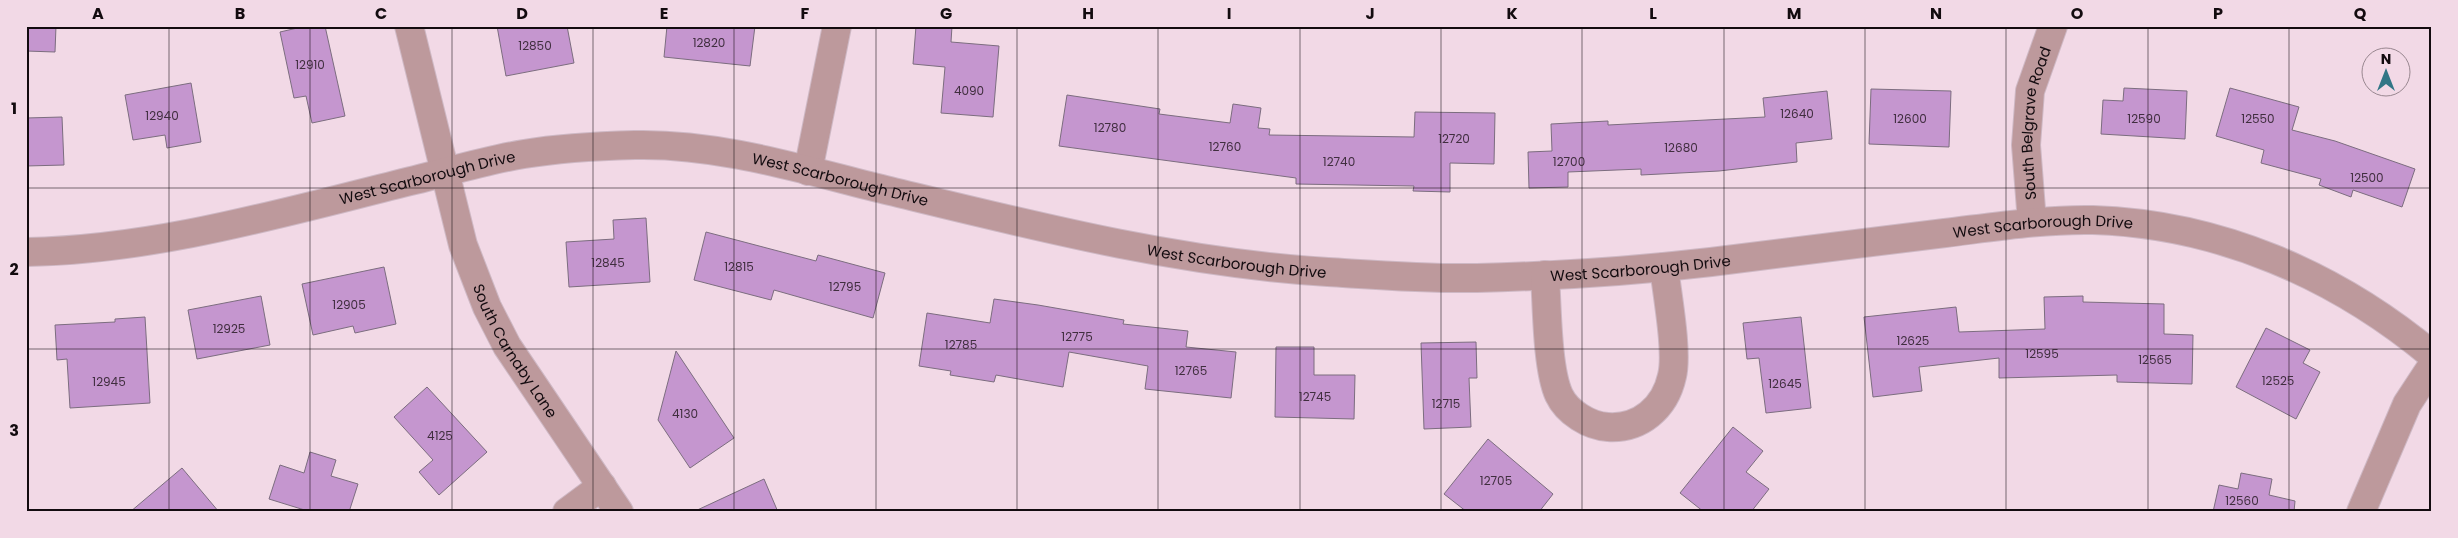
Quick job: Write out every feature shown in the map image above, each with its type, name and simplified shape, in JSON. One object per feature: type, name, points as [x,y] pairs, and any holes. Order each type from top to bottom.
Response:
[{"type":"street","name":"South Carnaby Lane","points":[[409,26],[463,245],[491,314],[507,346],[619,512]]},
{"type":"street","points":[[808,172],[837,26]]},
{"type":"street","name":"South Belgrave Road","points":[[2032,222],[2026,145],[2030,91],[2053,26]]},
{"type":"street","name":"West Scarborough Drive","points":[[26,252],[136,243],[242,222],[518,155],[570,148],[644,145],[709,150],[1039,227],[1203,258],[1322,272],[1471,278],[1545,275],[1664,266],[2032,222],[2087,220],[2124,222],[2182,231],[2242,246],[2275,258],[2333,285],[2400,328],[2432,355]]},
{"type":"street","points":[[1545,275],[1553,377],[1560,397],[1580,418],[1590,424],[1617,428],[1636,424],[1652,414],[1663,400],[1673,376],[1673,347],[1664,266]]},
{"type":"street","points":[[2361,512],[2407,404],[2432,366]]},
{"type":"street","points":[[2380,469],[2382,512]]},
{"type":"street","points":[[567,512],[602,486]]},
{"type":"building","points":[[26,26],[56,26],[55,52],[26,51]]},
{"type":"building","points":[[306,26],[325,26],[345,116],[312,123],[306,96],[294,98],[280,32]]},
{"type":"building","points":[[497,26],[567,26],[574,63],[506,76]]},
{"type":"building","points":[[667,26],[755,26],[750,66],[664,57]]},
{"type":"building","points":[[916,26],[952,26],[951,42],[999,46],[993,117],[941,113],[945,67],[913,64]]},
{"type":"building","points":[[191,83],[201,142],[167,148],[165,135],[133,140],[125,95]]},
{"type":"building","points":[[2124,88],[2187,91],[2185,139],[2101,134],[2103,100],[2123,101]]},
{"type":"building","points":[[2230,88],[2299,107],[2292,130],[2335,141],[2415,169],[2402,207],[2353,190],[2351,197],[2319,185],[2321,179],[2261,163],[2264,150],[2216,136]]},
{"type":"building","points":[[1871,89],[1951,91],[1949,147],[1869,144]]},
{"type":"building","points":[[1827,91],[1832,139],[1796,143],[1797,162],[1719,171],[1641,175],[1641,169],[1568,172],[1568,187],[1529,188],[1528,152],[1552,151],[1551,124],[1608,121],[1608,125],[1765,117],[1763,98]]},
{"type":"building","points":[[1067,95],[1160,109],[1159,114],[1230,123],[1233,104],[1261,108],[1258,128],[1270,129],[1269,135],[1414,137],[1415,112],[1495,113],[1494,164],[1450,163],[1450,192],[1413,191],[1414,186],[1296,184],[1296,178],[1059,146]]},
{"type":"building","points":[[62,117],[64,165],[26,166],[26,118]]},
{"type":"building","points":[[646,218],[650,282],[569,287],[566,242],[614,239],[613,220]]},
{"type":"building","points":[[706,232],[816,261],[818,255],[885,273],[873,318],[774,290],[771,300],[694,280]]},
{"type":"building","points":[[384,267],[396,324],[355,333],[353,326],[313,335],[302,284]]},
{"type":"building","points":[[261,296],[270,345],[197,359],[188,310]]},
{"type":"building","points":[[2083,296],[2083,302],[2164,304],[2164,334],[2193,335],[2192,384],[2117,382],[2117,375],[1999,378],[1999,358],[1919,367],[1922,391],[1873,397],[1864,317],[1956,307],[1959,332],[2045,329],[2044,297]]},
{"type":"building","points":[[994,299],[1124,320],[1123,324],[1188,331],[1186,347],[1236,352],[1231,398],[1145,389],[1148,366],[1069,352],[1063,387],[996,375],[994,382],[950,375],[951,371],[919,366],[927,313],[990,323]]},
{"type":"building","points":[[145,317],[150,403],[70,408],[67,359],[57,360],[55,325],[115,322],[115,319]]},
{"type":"building","points":[[1801,317],[1811,408],[1766,413],[1759,358],[1747,359],[1743,323]]},
{"type":"building","points":[[2266,328],[2310,350],[2303,363],[2320,372],[2296,419],[2236,387]]},
{"type":"building","points":[[1476,342],[1477,378],[1469,378],[1471,427],[1424,429],[1421,343]]},
{"type":"building","points":[[1276,347],[1314,347],[1314,375],[1355,375],[1354,419],[1275,417]]},
{"type":"building","points":[[676,351],[734,438],[690,468],[658,420]]},
{"type":"building","points":[[427,387],[487,452],[439,495],[419,472],[433,460],[394,417]]},
{"type":"building","points":[[1733,427],[1763,451],[1746,472],[1769,489],[1751,512],[1704,512],[1680,493]]},
{"type":"building","points":[[1488,439],[1553,494],[1539,512],[1467,512],[1444,494]]},
{"type":"building","points":[[310,452],[336,460],[331,476],[358,484],[349,512],[311,512],[269,499],[280,465],[304,473]]},
{"type":"building","points":[[182,468],[219,512],[130,512]]},
{"type":"building","points":[[2241,473],[2272,479],[2269,495],[2295,501],[2294,512],[2213,512],[2219,485],[2238,489]]},
{"type":"building","points":[[764,479],[778,512],[693,512]]}]
